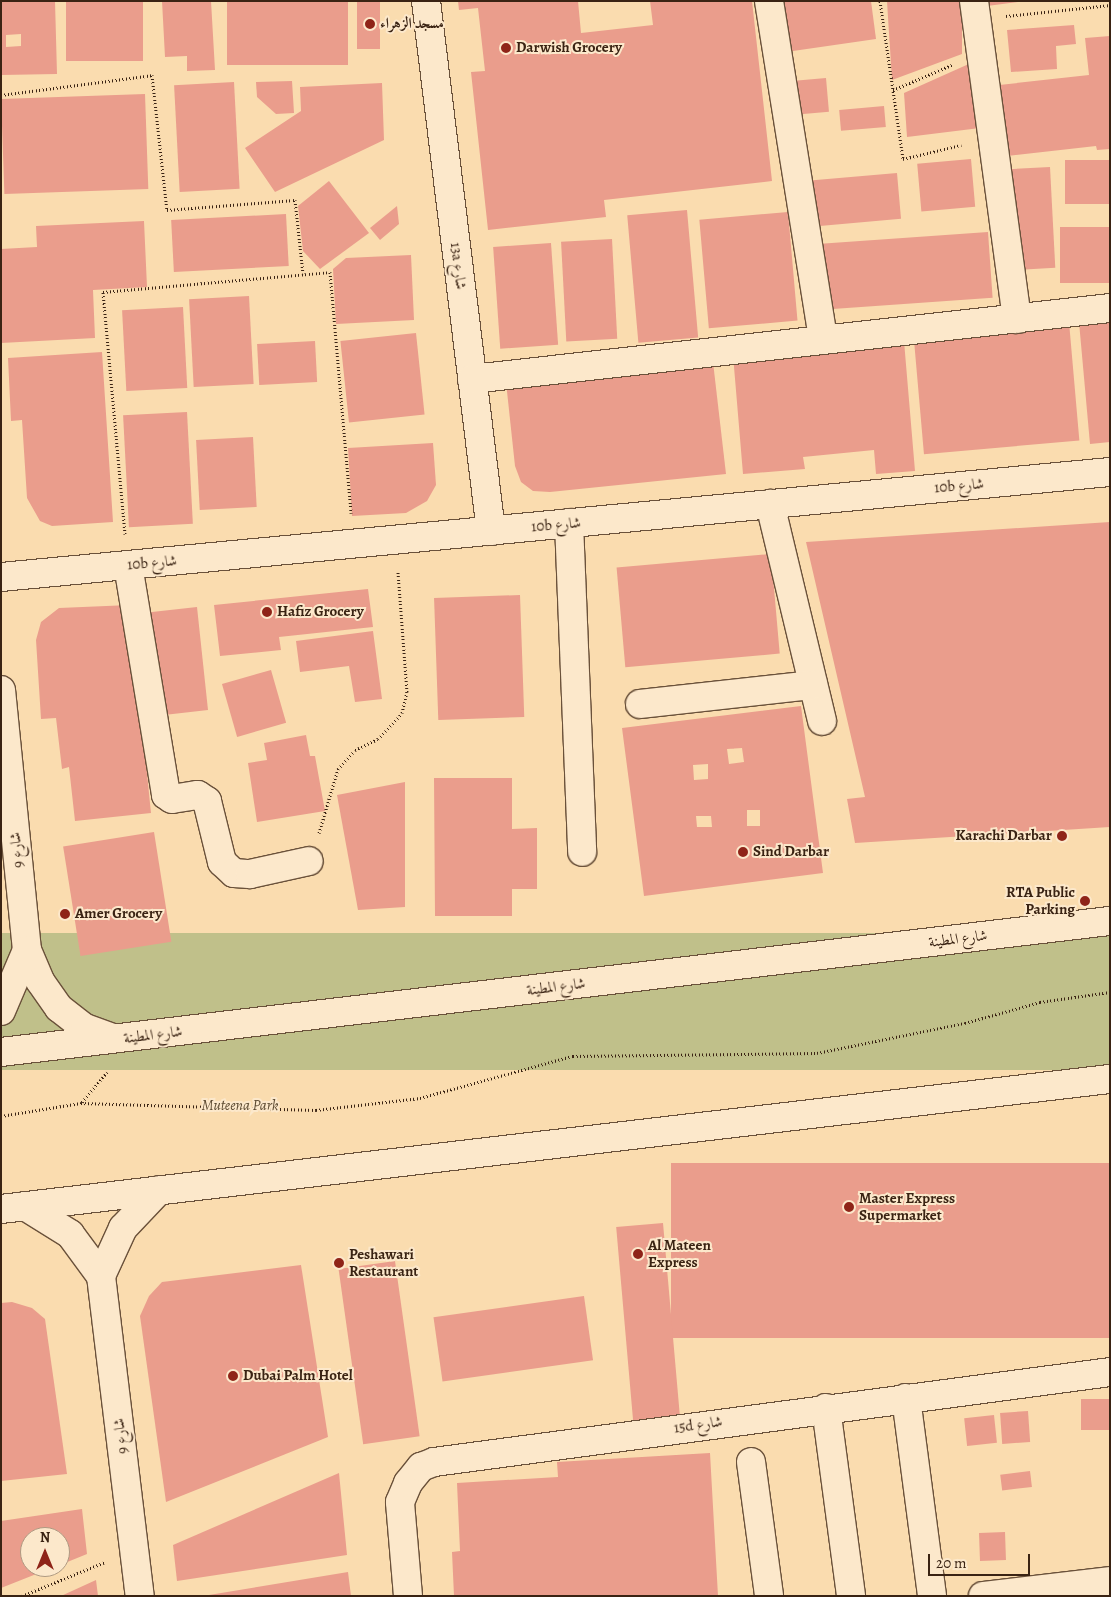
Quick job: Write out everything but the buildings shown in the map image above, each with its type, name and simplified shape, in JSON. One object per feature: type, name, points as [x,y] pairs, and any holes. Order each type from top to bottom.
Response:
[{"type":"street","name":"13a شارع","points":[[426,1],[491,531]]},
{"type":"street","points":[[769,1],[823,340]]},
{"type":"street","points":[[975,10],[1017,318]]},
{"type":"street","points":[[472,379],[1110,308]]},
{"type":"street","name":"10b شارع","points":[[1,577],[1110,472]]},
{"type":"street","points":[[770,504],[822,721]]},
{"type":"street","points":[[569,524],[582,852]]},
{"type":"street","points":[[128,565],[166,795],[172,799],[198,795],[207,801],[222,862],[234,873],[250,874],[309,862]]},
{"type":"street","points":[[640,704],[813,685]]},
{"type":"street","name":"شارع 9","points":[[1,690],[27,950],[40,981],[59,1008],[85,1028],[116,1039]]},
{"type":"street","name":"شارع المطينة","points":[[1,1052],[1110,920]]},
{"type":"street","name":"شارع 9","points":[[1,1011],[27,950]]},
{"type":"street","points":[[13,1207],[1110,1078]]},
{"type":"street","points":[[101,1276],[123,1228],[160,1190]]},
{"type":"street","name":"شارع 9","points":[[13,1207],[70,1234],[101,1276],[140,1596]]},
{"type":"street","name":"15d شارع","points":[[408,1596],[400,1502],[421,1467],[464,1456],[1110,1372]]},
{"type":"street","points":[[906,1398],[932,1596]]},
{"type":"street","points":[[826,1408],[851,1596]]},
{"type":"street","points":[[752,1462],[769,1596]]},
{"type":"street","points":[[983,1596],[1095,1587]]},
{"type":"path","points":[[880,1],[903,159],[992,138]]},
{"type":"path","points":[[975,10],[1110,4]]},
{"type":"path","points":[[892,90],[980,54]]},
{"type":"path","points":[[1,95],[152,75],[167,210],[295,200],[303,274]]},
{"type":"path","points":[[128,565],[103,292],[330,272],[354,544]]},
{"type":"path","points":[[309,862],[338,769],[355,750],[378,739],[402,713],[407,692],[396,540]]},
{"type":"path","points":[[1,1116],[81,1103],[316,1110],[420,1098],[573,1056],[817,1053],[965,1023],[1040,1002],[1110,992]]},
{"type":"path","points":[[22,1596],[134,1550]]},
{"type":"green space","points":[[1,933],[1110,933],[1110,1070],[1,1070]]},
{"type":"place","name":"مسجد الزهراء","points":[[370,24]]},
{"type":"place","name":"Darwish Grocery","points":[[506,48]]},
{"type":"place","name":"Hafiz Grocery","points":[[267,612]]},
{"type":"place","name":"Karachi Darbar","points":[[1062,836]]},
{"type":"place","name":"Sind Darbar","points":[[743,852]]},
{"type":"place","name":"RTA Public Parking","points":[[1085,901]]},
{"type":"place","name":"Amer Grocery","points":[[65,914]]},
{"type":"place","name":"Master Express Supermarket","points":[[849,1207]]},
{"type":"place","name":"Al Mateen Express","points":[[638,1254]]},
{"type":"place","name":"Peshawari Restaurant","points":[[339,1263]]},
{"type":"place","name":"Dubai Palm Hotel","points":[[233,1376]]},
{"type":"park label","name":"Muteena Park","points":[[240,1106]]}]
